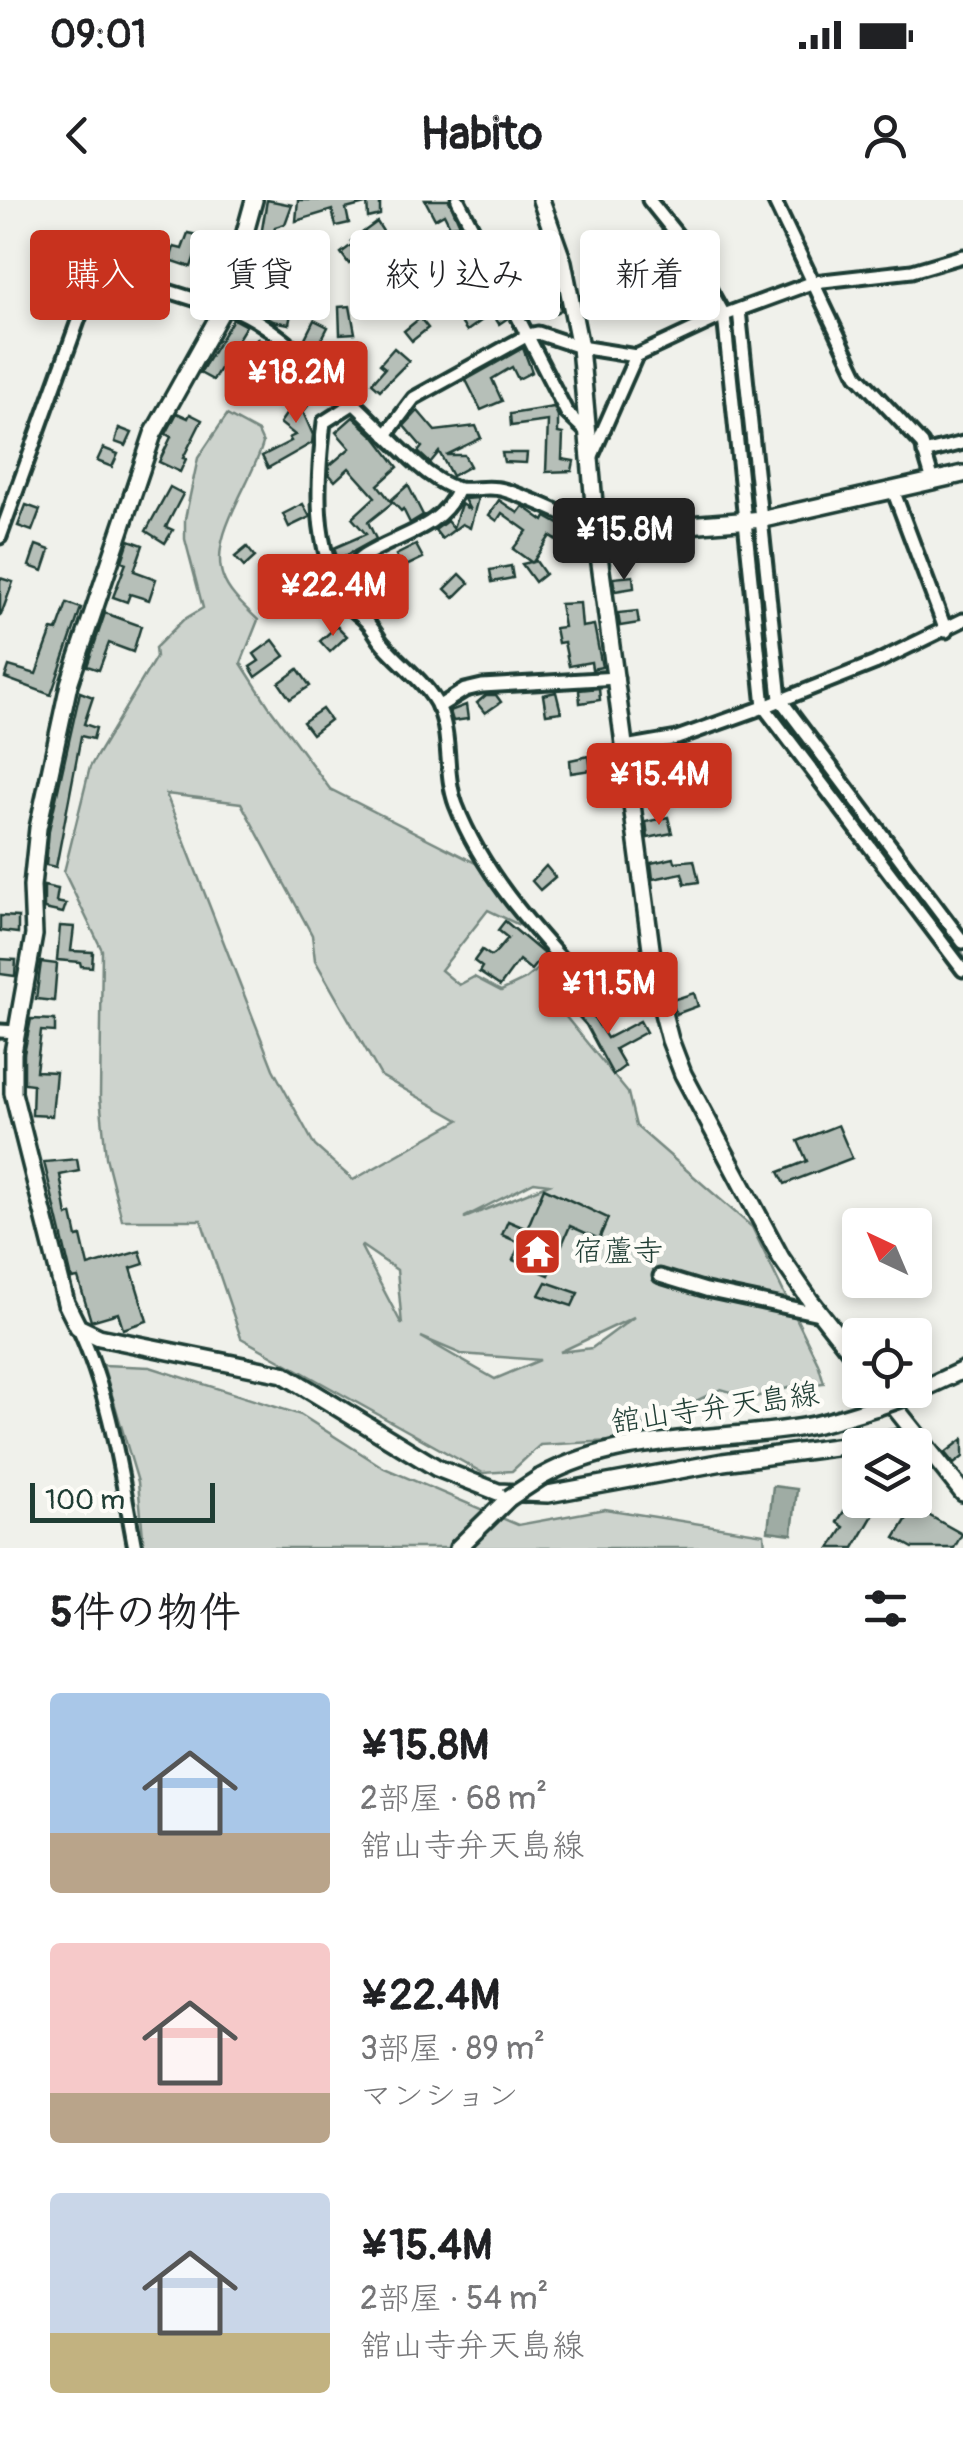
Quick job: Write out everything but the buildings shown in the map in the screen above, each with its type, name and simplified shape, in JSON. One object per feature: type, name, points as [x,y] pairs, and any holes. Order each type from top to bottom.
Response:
[{"type":"street","points":[[246,230],[254,200]]},
{"type":"street","points":[[458,200],[567,414],[588,432]]},
{"type":"street","name":"舘山寺弁天島線","points":[[541,200],[563,262],[580,347],[596,528],[656,986],[670,1040],[692,1091],[782,1258],[842,1342]]},
{"type":"street","points":[[649,200],[685,245],[724,315],[780,700],[963,942]]},
{"type":"street","points":[[774,200],[857,375],[922,444],[933,481]]},
{"type":"street","points":[[386,434],[414,398],[528,334],[636,356],[724,315],[814,282],[912,271],[963,256]]},
{"type":"street","points":[[0,536],[95,274],[100,270],[190,298]]},
{"type":"street","points":[[739,310],[764,707],[963,970]]},
{"type":"street","points":[[135,1548],[90,1353],[66,1303],[16,1108],[13,1053],[34,935],[32,886],[38,828],[70,684],[152,434],[217,320]]},
{"type":"street","points":[[255,320],[330,379],[420,468],[458,489],[502,489],[596,528],[637,530],[754,521],[963,474]]},
{"type":"street","points":[[590,461],[636,356]]},
{"type":"street","points":[[354,404],[324,422],[319,465],[318,529],[346,604],[370,624],[438,707],[447,733],[448,776],[456,804],[496,882],[512,902],[583,983],[656,986]]},
{"type":"street","points":[[924,452],[963,443]]},
{"type":"street","points":[[338,586],[359,559],[414,534],[439,515],[453,501],[458,489]]},
{"type":"street","points":[[893,490],[946,631]]},
{"type":"street","points":[[626,747],[677,738],[764,707],[946,631],[963,620]]},
{"type":"street","points":[[438,707],[464,690],[482,686],[617,678]]},
{"type":"street","points":[[0,1031],[18,1032]]},
{"type":"street","points":[[660,1276],[820,1314]]},
{"type":"street","points":[[78,1327],[99,1337],[283,1374],[437,1468],[498,1492],[548,1494],[723,1462],[842,1446]]},
{"type":"street","name":"舘山寺弁天島線","points":[[932,1384],[963,1370]]},
{"type":"street","name":"舘山寺弁天島線","points":[[458,1548],[509,1498],[562,1466],[632,1445],[806,1427],[854,1408]]},
{"type":"street","points":[[889,1408],[909,1428]]},
{"type":"street","points":[[932,1455],[963,1494]]},
{"type":"shaded area","points":[[227,415],[258,432],[263,443],[226,527],[220,561],[229,589],[258,620],[241,663],[268,705],[330,789],[491,871],[538,934],[488,910],[441,970],[459,985],[474,977],[501,991],[524,980],[546,962],[561,969],[566,1017],[628,1093],[636,1126],[752,1227],[824,1383],[752,1398],[721,1389],[612,1441],[540,1445],[512,1471],[483,1473],[241,1338],[201,1220],[122,1220],[106,1157],[100,1097],[102,950],[64,872],[90,767],[156,657],[155,648],[183,620],[203,608],[185,539],[185,519],[198,458]],"holes":[[[166,794],[241,803],[312,935],[315,960],[381,1076],[459,1120],[353,1180],[315,1146],[273,1069]],[[534,1182],[549,1184],[465,1218]],[[361,1247],[397,1270],[402,1325]],[[634,1317],[592,1348],[560,1352]],[[421,1337],[461,1354],[540,1360],[495,1379]]]},
{"type":"shaded area","points":[[103,1365],[150,1367],[301,1415],[384,1468],[518,1525],[605,1509],[764,1534],[765,1548],[144,1548],[138,1482]]},
{"type":"shaded area","points":[[773,1486],[797,1489],[792,1534],[768,1531]]},
{"type":"waterway","points":[[658,200],[692,243],[726,304]]},
{"type":"waterway","points":[[735,324],[753,514]]},
{"type":"waterway","points":[[754,523],[772,697]]},
{"type":"waterway","points":[[776,709],[963,956]]},
{"type":"place","name":"宿蘆寺","points":[[538,1251]]}]
